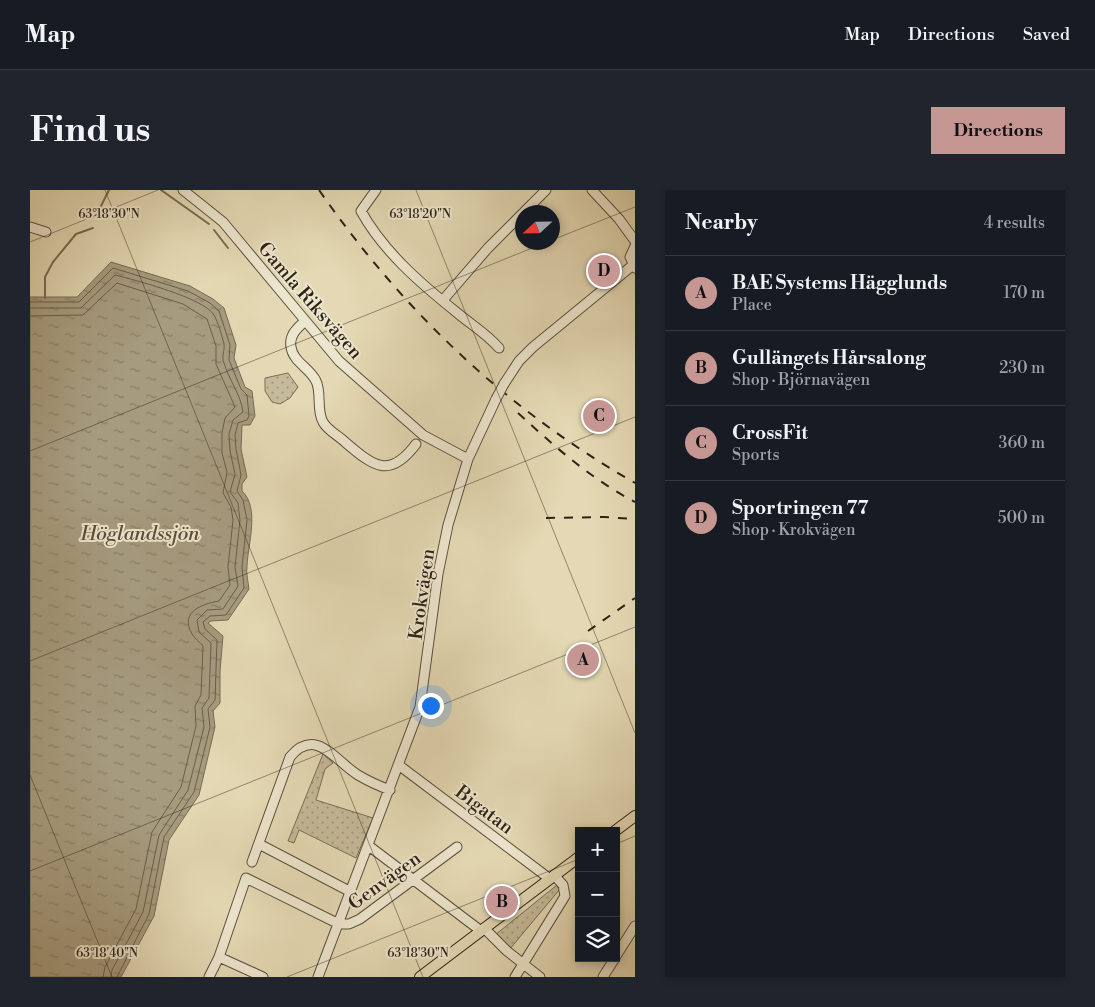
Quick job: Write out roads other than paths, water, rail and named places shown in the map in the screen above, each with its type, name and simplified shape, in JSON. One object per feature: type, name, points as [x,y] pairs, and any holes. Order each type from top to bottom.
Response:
[{"type":"main road","points":[[620,828],[634,819]]},
{"type":"main road","points":[[420,977],[575,860]]},
{"type":"street","name":"Gamla Riksvägen","points":[[183,190],[223,222],[304,322],[339,361],[402,417],[429,438],[468,459]]},
{"type":"street","points":[[376,190],[361,211],[380,239],[397,258],[443,300],[490,337],[499,348]]},
{"type":"street","points":[[531,205],[546,190]]},
{"type":"street","points":[[592,190],[619,219],[635,241]]},
{"type":"street","points":[[443,300],[488,248],[515,221]]},
{"type":"street","points":[[30,227],[46,232]]},
{"type":"street","points":[[634,266],[630,254],[635,246]]},
{"type":"street","name":"Krokvägen","points":[[318,977],[400,766],[420,707],[442,551],[454,502],[468,459],[493,405],[519,361],[533,346],[634,266]]},
{"type":"street","points":[[304,322],[293,334],[291,349],[298,361],[315,378],[323,423],[366,461],[375,465],[394,465],[404,460],[416,444]]},
{"type":"street","points":[[252,862],[290,758],[303,746],[311,744],[319,746],[357,775],[390,790]]},
{"type":"street","name":"Bigatan","points":[[400,766],[552,877]]},
{"type":"street","points":[[259,844],[351,892]]},
{"type":"street","points":[[369,846],[482,929],[540,977]]},
{"type":"street","name":"Genvägen","points":[[219,957],[246,878],[339,924],[354,923],[457,847]]},
{"type":"street","points":[[515,977],[565,896],[565,889],[552,877]]},
{"type":"street","points":[[620,950],[635,926]]},
{"type":"street","points":[[209,977],[219,957],[263,977]]},
{"type":"street","points":[[604,977],[613,962]]},
{"type":"water","name":"Höglandssjön","points":[[111,262],[190,286],[213,299],[224,308],[236,345],[234,358],[245,387],[252,391],[255,416],[250,425],[242,425],[241,449],[247,477],[242,484],[242,491],[251,507],[252,516],[247,569],[249,589],[228,620],[211,621],[208,623],[223,636],[220,703],[213,711],[215,727],[199,795],[169,840],[154,916],[121,977],[30,977],[30,297],[77,297]]},
{"type":"waterway","points":[[96,216],[109,190]]},
{"type":"waterway","points":[[161,190],[209,224]]},
{"type":"waterway","points":[[45,298],[45,277],[53,262],[76,234],[93,228]]},
{"type":"waterway","points":[[214,230],[228,248]]},
{"type":"railway","points":[[319,190],[386,277],[422,317],[460,354],[543,423],[635,483]]},
{"type":"railway","points":[[518,413],[559,450],[603,483],[635,502]]},
{"type":"railway","points":[[546,518],[604,517],[635,519]]},
{"type":"railway","points":[[588,631],[635,598]]},
{"type":"place","name":"Sportringen 77","points":[[604,271]]},
{"type":"place","name":"CrossFit","points":[[599,416]]},
{"type":"place","name":"BAE Systems Hägglunds","points":[[583,660]]},
{"type":"place","name":"Gullängets Hårsalong","points":[[502,902]]}]
